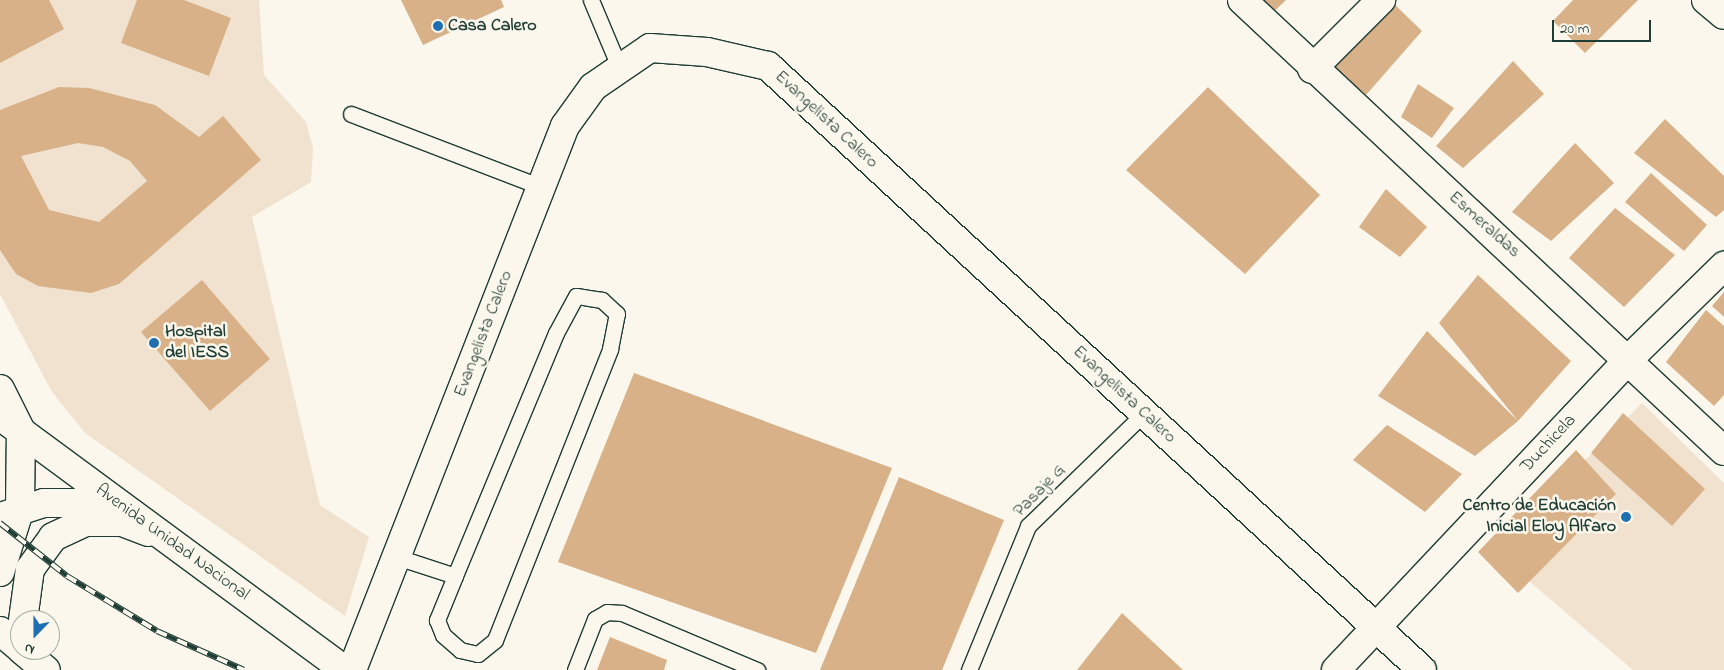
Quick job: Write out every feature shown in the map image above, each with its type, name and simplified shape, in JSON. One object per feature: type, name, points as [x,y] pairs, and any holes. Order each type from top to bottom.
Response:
[{"type":"street","name":"Esmeraldas","points":[[1242,0],[1312,68],[1630,358],[1724,451]]},
{"type":"street","points":[[1312,68],[1380,0]]},
{"type":"street","points":[[1706,0],[1724,16]]},
{"type":"street","name":"Evangelista Calero","points":[[352,670],[565,126],[593,87],[650,48],[707,52],[768,66],[1422,670]]},
{"type":"street","name":"Duchicela","points":[[1336,670],[1630,358],[1724,266]]},
{"type":"street","points":[[0,389],[10,423],[10,512],[0,572]]},
{"type":"street","name":"Avenida Unidad Nacional","points":[[10,423],[344,670]]},
{"type":"street","points":[[10,512],[83,503],[114,512],[168,540]]},
{"type":"street","points":[[24,610],[30,569],[53,537],[85,522],[122,522],[168,540]]},
{"type":"street","points":[[0,631],[10,639]]},
{"type":"lane","points":[[591,0],[620,69]]},
{"type":"lane","points":[[351,114],[541,187]]},
{"type":"lane","points":[[576,296],[602,300],[617,314],[610,349],[494,640],[478,654],[460,650],[442,635],[437,620],[455,576],[556,332],[576,296]]},
{"type":"lane","name":"Pasaje G","points":[[969,670],[1028,526],[1144,413]]},
{"type":"lane","points":[[397,557],[455,576]]},
{"type":"lane","points":[[575,670],[595,620],[607,612],[622,613],[757,670]]},
{"type":"shaded area","name":"Hospital del IESS","points":[[0,0],[259,0],[264,75],[306,122],[313,148],[311,182],[252,217],[320,505],[369,537],[345,616],[85,433],[52,392],[0,294]]},
{"type":"shaded area","name":"Centro de Educación Inicial Eloy Alfaro","points":[[1642,403],[1724,483],[1724,670],[1633,670],[1494,551]]},
{"type":"building","points":[[0,0],[49,0],[64,29],[0,63]]},
{"type":"building","points":[[137,0],[184,0],[231,18],[209,76],[121,43]]},
{"type":"building","name":"Casa Calero","points":[[401,0],[501,0],[504,7],[423,45]]},
{"type":"building","points":[[1246,0],[1286,0],[1266,19]]},
{"type":"building","points":[[1573,0],[1638,0],[1585,53],[1553,21]]},
{"type":"building","points":[[1391,1],[1422,31],[1366,95],[1330,64]]},
{"type":"building","points":[[1513,61],[1544,94],[1463,168],[1436,146]]},
{"type":"building","points":[[1418,84],[1454,108],[1432,138],[1401,117]]},
{"type":"building","points":[[59,87],[89,88],[155,105],[199,137],[223,116],[261,160],[119,284],[91,293],[38,286],[16,274],[0,250],[0,110]],"holes":[[[78,143],[103,147],[130,161],[147,181],[99,222],[49,210],[21,156]]]},
{"type":"building","points":[[1208,87],[1320,195],[1245,274],[1126,170]]},
{"type":"building","points":[[1665,119],[1724,176],[1724,210],[1716,217],[1634,153]]},
{"type":"building","points":[[1575,143],[1614,183],[1551,241],[1512,212]]},
{"type":"building","points":[[1651,173],[1707,225],[1684,251],[1625,202]]},
{"type":"building","points":[[1386,189],[1427,227],[1400,257],[1359,227]]},
{"type":"building","points":[[1615,208],[1675,255],[1624,307],[1569,258]]},
{"type":"building","points":[[1478,275],[1571,361],[1518,421],[1439,323]]},
{"type":"building","points":[[202,280],[270,359],[210,411],[141,332]]},
{"type":"building","points":[[1724,292],[1724,317],[1712,306]]},
{"type":"building","points":[[1706,310],[1724,326],[1724,395],[1714,406],[1666,362]]},
{"type":"building","points":[[1427,331],[1518,421],[1475,456],[1378,396]]},
{"type":"building","points":[[634,373],[892,468],[816,653],[558,562]]},
{"type":"building","points":[[1623,413],[1705,489],[1672,526],[1591,453]]},
{"type":"building","points":[[1387,425],[1462,474],[1425,512],[1353,460]]},
{"type":"building","points":[[1576,450],[1616,494],[1518,593],[1478,552]]},
{"type":"building","points":[[899,477],[1004,520],[942,670],[820,670]]},
{"type":"building","points":[[1122,613],[1183,670],[1077,670]]},
{"type":"building","points":[[610,637],[667,660],[664,670],[597,670]]},
{"type":"railway","points":[[0,523],[67,576],[157,631],[244,670]]},
{"type":"place","name":"Casa Calero","points":[[438,26]]},
{"type":"place","name":"Hospital del IESS","points":[[154,343]]},
{"type":"place","name":"Centro de Educación Inicial Eloy Alfaro","points":[[1626,517]]}]
